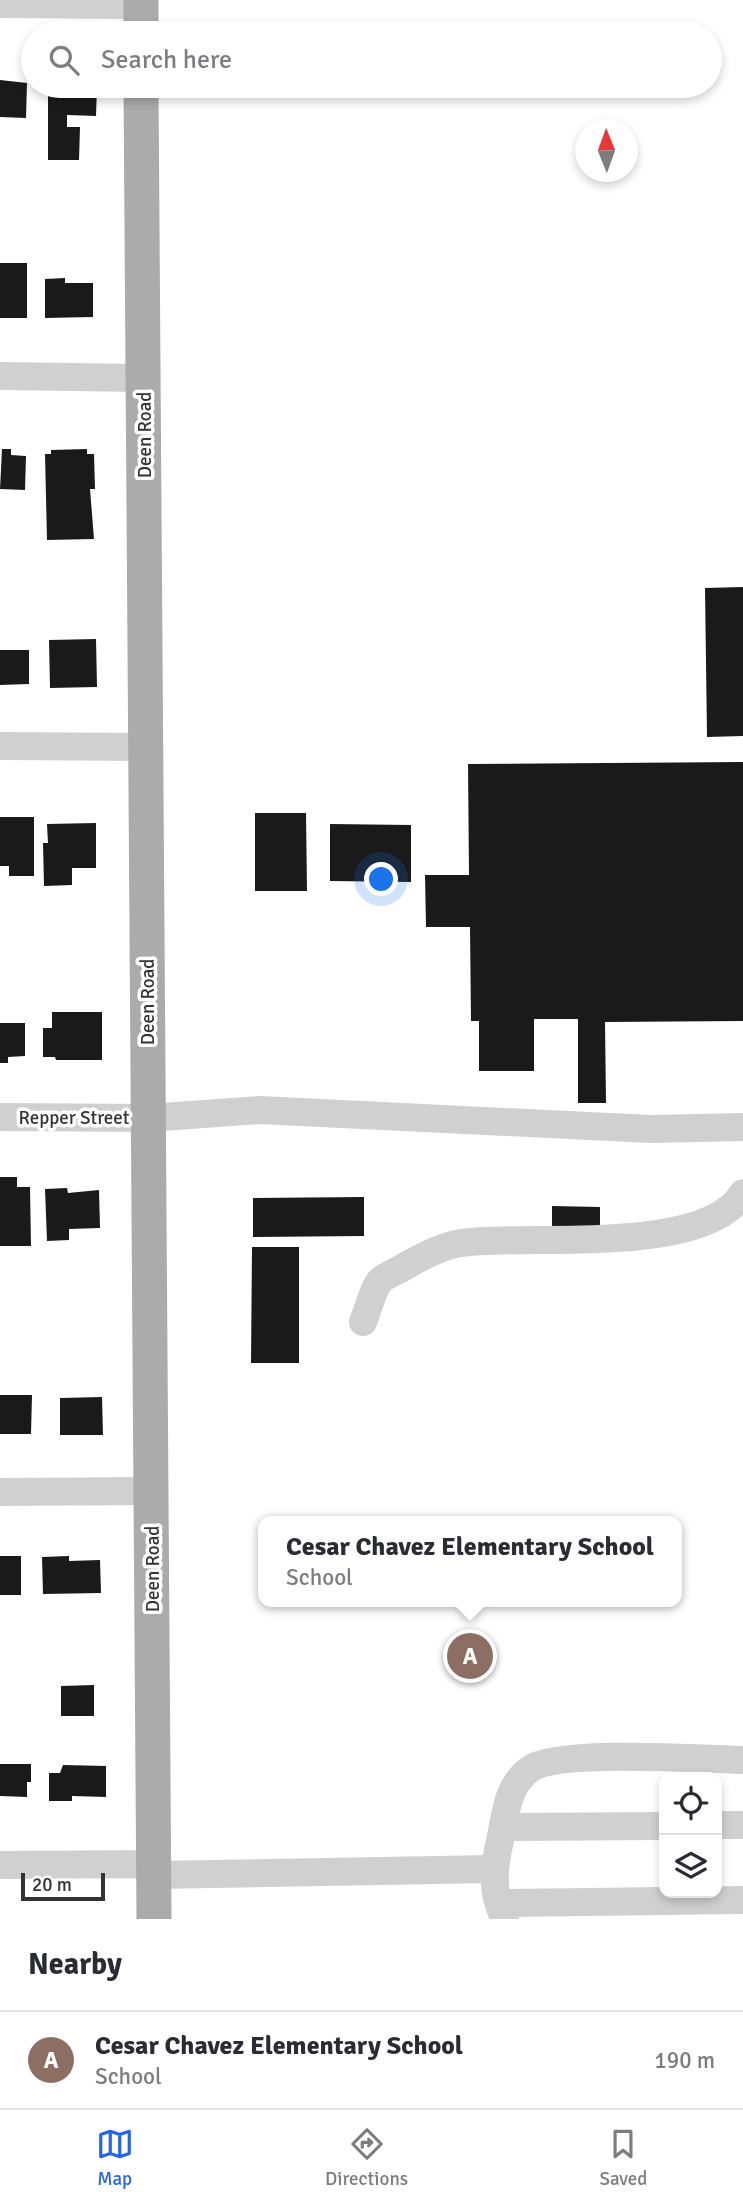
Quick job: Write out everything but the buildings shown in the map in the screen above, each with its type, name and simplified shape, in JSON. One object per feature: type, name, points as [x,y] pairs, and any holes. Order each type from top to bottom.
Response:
[{"type":"main road","name":"Deen Road","points":[[141,98],[154,1919]]},
{"type":"street","points":[[0,4],[141,13]]},
{"type":"street","points":[[0,376],[143,379]]},
{"type":"street","points":[[0,746],[146,747]]},
{"type":"street","name":"Repper Street","points":[[0,1117],[148,1118],[260,1110],[651,1129],[743,1127]]},
{"type":"street","points":[[363,1322],[380,1281],[415,1260],[458,1243],[520,1239],[603,1241],[679,1230],[724,1215],[743,1193]]},
{"type":"street","points":[[0,1492],[151,1491]]},
{"type":"street","points":[[743,1760],[588,1758],[554,1760],[531,1769],[512,1788],[493,1869],[502,1911],[743,1900]]},
{"type":"street","points":[[722,1825],[743,1825]]},
{"type":"street","points":[[503,1827],[659,1826]]},
{"type":"street","points":[[0,1865],[154,1870],[493,1869]]},
{"type":"place","name":"Cesar Chavez Elementary School","points":[[470,1656]]}]
